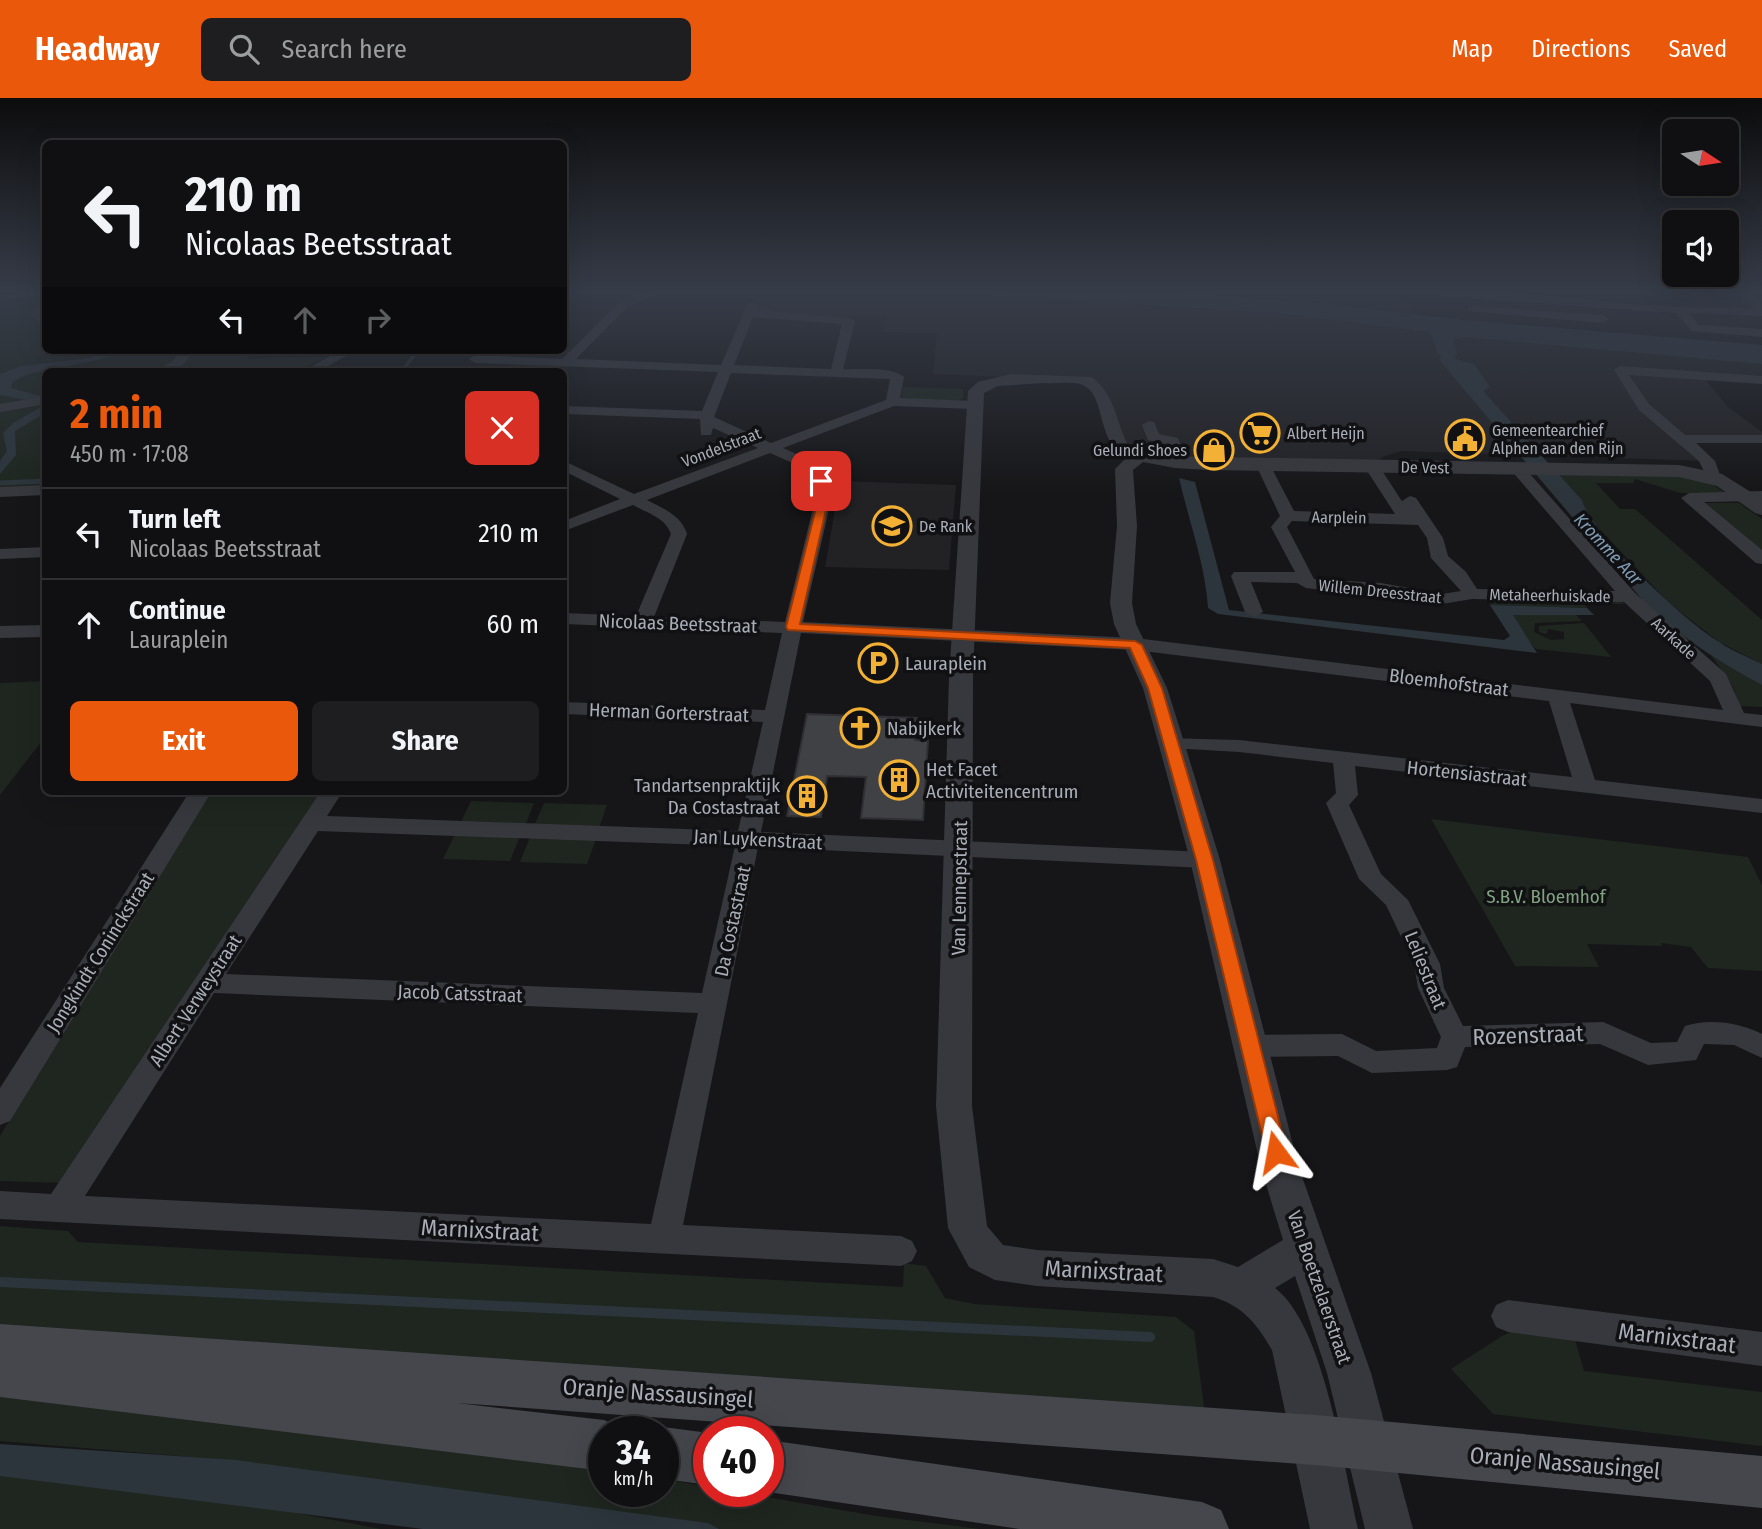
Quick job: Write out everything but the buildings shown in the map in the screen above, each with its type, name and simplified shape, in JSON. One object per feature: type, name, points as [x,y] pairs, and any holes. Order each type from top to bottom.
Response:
[{"type":"main road","name":"Oranje Nassausingel","points":[[0,1347],[1315,1440],[1762,1482]]},
{"type":"main road","points":[[0,1373],[588,1444]]},
{"type":"main road","points":[[784,1468],[1202,1529]]},
{"type":"street","points":[[315,368],[331,360]]},
{"type":"street","points":[[529,360],[897,377],[892,402],[982,394],[1013,380],[1086,380],[1095,387],[1110,412],[1120,446],[1138,457]]},
{"type":"street","points":[[564,363],[567,360]]},
{"type":"street","points":[[567,410],[707,418],[728,360]]},
{"type":"street","points":[[835,373],[839,360]]},
{"type":"street","points":[[1757,500],[1712,475],[1710,464],[1644,407],[1620,370],[1762,380]]},
{"type":"street","name":"Van Lennepstraat","points":[[975,1242],[968,1228],[954,1106],[964,635],[982,394]]},
{"type":"street","points":[[0,408],[42,401]]},
{"type":"street","name":"Vondelstraat","points":[[567,525],[892,402]]},
{"type":"street","name":"Da Costastraat","points":[[664,1239],[793,627],[826,488],[821,481],[762,450],[705,432],[707,418]]},
{"type":"street","points":[[1149,425],[1153,437],[1173,441],[1181,463]]},
{"type":"street","points":[[1682,439],[1762,439]]},
{"type":"street","name":"De Vest","points":[[1138,457],[1181,463],[1679,471],[1712,475]]},
{"type":"street","name":"Van Boetzelaerstraat","points":[[1138,457],[1124,469],[1127,526],[1121,603],[1125,624],[1155,688],[1171,742],[1205,860],[1280,1168],[1349,1373],[1367,1446]]},
{"type":"street","name":"Aarplein","points":[[1263,465],[1284,521],[1414,519]]},
{"type":"street","points":[[567,466],[666,516],[676,525],[679,534],[643,622]]},
{"type":"street","name":"Aarplein","points":[[1372,466],[1391,495],[1414,519]]},
{"type":"street","name":"Aarkade","points":[[1521,469],[1629,597],[1719,678],[1755,723]]},
{"type":"street","points":[[0,492],[42,490]]},
{"type":"street","name":"Willem Dreesstraat","points":[[1284,521],[1286,546],[1303,566],[1306,583],[1348,588],[1381,588],[1442,599],[1472,594],[1460,576],[1440,558],[1435,538],[1414,519],[1413,498],[1391,495]]},
{"type":"street","points":[[1757,500],[1689,498],[1762,559]]},
{"type":"street","points":[[0,554],[42,552]]},
{"type":"street","name":"Willem Dreesstraat","points":[[1254,612],[1240,576],[1306,578]]},
{"type":"street","name":"Metaheerhuiskade","points":[[1472,594],[1629,597]]},
{"type":"street","name":"Nicolaas Beetsstraat","points":[[567,619],[793,627]]},
{"type":"street","points":[[0,632],[42,627]]},
{"type":"street","points":[[793,627],[1135,645]]},
{"type":"street","name":"Bloemhofstraat","points":[[1135,645],[1556,695],[1755,723]]},
{"type":"street","points":[[1556,695],[1572,736],[1572,748],[1586,786]]},
{"type":"street","name":"Herman Gorterstraat","points":[[567,708],[774,716]]},
{"type":"street","name":"Hortensiastraat","points":[[1171,742],[1239,746],[1762,806]]},
{"type":"street","name":"Leliestraat","points":[[1343,759],[1347,795],[1337,803],[1371,879],[1396,900],[1427,964],[1431,988],[1455,1037]]},
{"type":"street","name":"Jongkindt Coninckstraat","points":[[0,1112],[198,795]]},
{"type":"street","name":"Albert Verweystraat","points":[[59,1209],[329,795]]},
{"type":"street","name":"Jan Luykenstraat","points":[[311,822],[1205,860]]},
{"type":"street","name":"Jacob Catsstraat","points":[[206,983],[715,1004]]},
{"type":"street","name":"Rozenstraat","points":[[1251,1046],[1342,1045],[1373,1062],[1447,1059],[1455,1037],[1603,1033],[1647,1054],[1686,1052],[1695,1033],[1727,1034],[1738,1035],[1762,1047]]},
{"type":"street","points":[[0,1205],[59,1209]]},
{"type":"street","name":"Marnixstraat","points":[[59,1209],[901,1251]]},
{"type":"street","name":"Marnixstraat","points":[[975,1242],[983,1254],[995,1262],[1037,1268],[1213,1278],[1241,1287],[1272,1311],[1291,1343],[1315,1440]]},
{"type":"street","points":[[1241,1287],[1305,1248]]},
{"type":"street","name":"Marnixstraat","points":[[1508,1316],[1762,1349]]},
{"type":"street","points":[[1315,1440],[1334,1529]]},
{"type":"street","points":[[1367,1446],[1389,1529]]},
{"type":"shaded area","points":[[934,360],[1760,360],[1762,360],[1762,382],[1704,378],[1728,407],[1762,432],[1762,436],[1681,435],[1710,461],[1401,451],[1382,457],[1376,463],[1156,458],[1127,445],[1117,416],[1098,387],[1076,380],[933,374]]},
{"type":"shaded area","name":"De Rank","points":[[840,481],[956,485],[949,570],[825,567]]},
{"type":"green space","points":[[0,360],[321,360],[305,368],[42,368],[42,488],[0,490]]},
{"type":"green space","points":[[903,387],[963,389],[963,398],[958,401],[906,399],[901,397]]},
{"type":"green space","points":[[1557,473],[1690,476],[1710,483],[1726,493],[1680,493],[1635,479],[1633,483],[1596,483],[1620,509],[1635,509],[1762,620],[1762,664],[1719,642],[1668,602],[1595,524],[1585,510],[1582,500]]},
{"type":"green space","points":[[1699,503],[1739,503],[1762,519],[1762,554]]},
{"type":"green space","points":[[1484,598],[1621,600],[1624,604],[1585,603],[1587,608],[1490,605]]},
{"type":"green space","points":[[1513,615],[1576,615],[1582,621],[1535,623],[1534,632],[1551,640],[1564,639],[1564,632],[1548,629],[1547,634],[1556,637],[1539,632],[1539,626],[1584,623],[1611,657],[1536,649],[1521,632]]},
{"type":"green space","points":[[1711,655],[1762,685],[1762,707],[1740,706],[1733,687]]},
{"type":"green space","points":[[42,681],[42,741],[0,795],[0,683]]},
{"type":"green space","points":[[208,795],[322,795],[64,1183],[0,1181],[0,1136]]},
{"type":"green space","points":[[471,801],[534,803],[525,826],[460,824]]},
{"type":"green space","points":[[544,803],[607,805],[599,828],[534,826]]},
{"type":"green space","name":"S.B.V. Bloemhof","points":[[1431,819],[1748,857],[1762,885],[1762,971],[1708,968],[1691,947],[1661,943],[1662,946],[1587,944],[1599,967],[1515,966]]},
{"type":"green space","points":[[455,834],[520,836],[510,861],[443,859]]},
{"type":"green space","points":[[530,837],[596,839],[587,864],[520,862]]},
{"type":"green space","points":[[0,1226],[68,1231],[78,1242],[903,1287],[904,1263],[926,1266],[945,1298],[974,1304],[1176,1317],[1194,1331],[1205,1414],[0,1325]]},
{"type":"green space","points":[[1517,1329],[1574,1336],[1584,1371],[1762,1392],[1762,1446],[1493,1414],[1451,1369]]},
{"type":"green space","points":[[0,1392],[588,1467],[588,1507],[679,1507],[679,1482],[693,1484],[693,1507],[784,1507],[784,1500],[876,1516],[980,1529],[589,1529],[216,1459],[0,1441]]},
{"type":"green space","points":[[0,1474],[244,1503],[381,1529],[0,1529]]},
{"type":"water","points":[[97,360],[58,368],[42,368],[42,371],[13,381],[11,388],[42,396],[42,415],[15,431],[16,455],[0,474],[0,461],[7,451],[3,433],[13,423],[41,407],[41,403],[0,395],[0,374],[22,366]]},
{"type":"water","name":"Kromme Aar","points":[[1458,360],[1474,364],[1490,387],[1483,391],[1582,500],[1589,515],[1621,555],[1664,598],[1704,632],[1762,664],[1762,685],[1700,648],[1645,603],[1440,361]]},
{"type":"water","points":[[1715,360],[1762,360],[1762,364]]},
{"type":"water","points":[[1179,478],[1195,482],[1229,610],[1504,640],[1510,636],[1490,605],[1587,608],[1594,615],[1513,615],[1537,653],[1218,614],[1208,608],[1200,559]]},
{"type":"water","points":[[0,1444],[236,1460],[708,1523],[719,1529],[423,1529],[0,1476]]},
{"type":"waterway","points":[[404,368],[411,360]]},
{"type":"waterway","points":[[0,483],[42,481]]},
{"type":"waterway","points":[[0,1282],[1150,1337]]},
{"type":"place","name":"Albert Heijn","points":[[1260,433]]},
{"type":"place","name":"Gemeentearchief Alphen aan den Rijn","points":[[1465,439]]},
{"type":"place","name":"Gelundi Shoes","points":[[1214,450]]},
{"type":"place","name":"De Rank","points":[[892,526]]},
{"type":"place","name":"Lauraplein","points":[[878,663]]},
{"type":"place","name":"Nabijkerk","points":[[860,728]]},
{"type":"place","name":"Het Facet Activiteitencentrum","points":[[899,780]]},
{"type":"place","name":"Tandartsenpraktijk Da Costastraat","points":[[807,796]]},
{"type":"route","points":[[821,481],[826,488],[825,496],[793,627],[1135,645],[1155,688],[1205,860],[1276,1152]]}]
